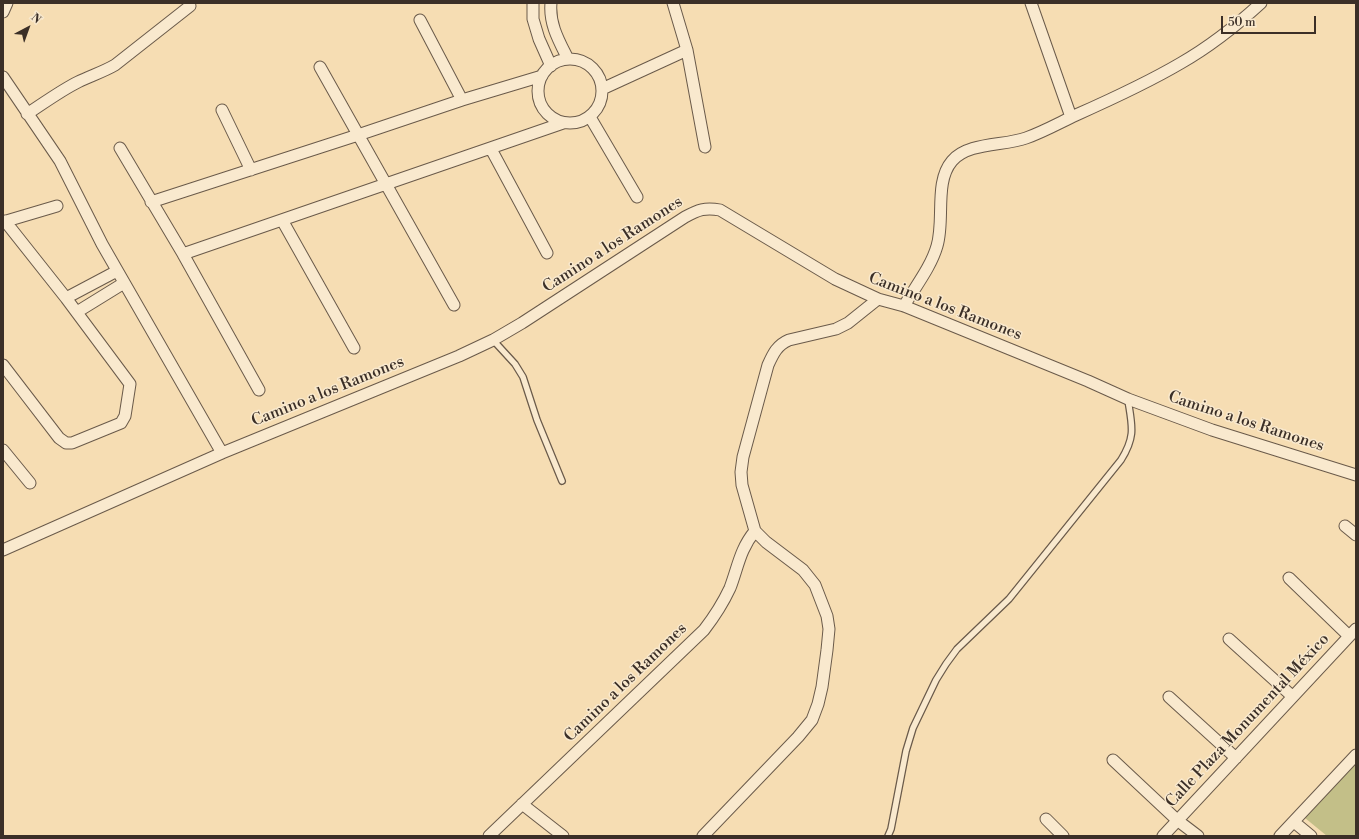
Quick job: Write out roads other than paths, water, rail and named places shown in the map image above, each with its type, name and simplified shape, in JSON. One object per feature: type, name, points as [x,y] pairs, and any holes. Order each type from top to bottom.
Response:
[{"type":"street","points":[[3,12],[7,3]]},
{"type":"street","points":[[533,3],[534,19],[539,39],[551,66]]},
{"type":"street","points":[[551,3],[550,10],[552,26],[568,59]]},
{"type":"street","points":[[673,3],[688,50],[705,147]]},
{"type":"street","points":[[1031,3],[1071,117]]},
{"type":"street","points":[[904,306],[932,259],[938,245],[942,187],[945,172],[952,160],[963,152],[974,148],[1026,138],[1136,88],[1183,62],[1247,16],[1261,3]]},
{"type":"street","points":[[27,114],[79,81],[106,71],[190,6]]},
{"type":"street","points":[[420,20],[462,100]]},
{"type":"street","points":[[602,88],[688,50]]},
{"type":"street","points":[[183,254],[563,123],[577,123],[590,117],[597,109],[601,99],[602,88],[598,77],[591,67],[580,61],[568,59],[559,61],[551,66],[542,76],[538,90],[541,105],[550,117],[563,123]]},
{"type":"street","points":[[320,67],[454,305]]},
{"type":"street","points":[[151,202],[462,100],[542,76]]},
{"type":"street","points":[[3,77],[60,161],[102,244],[222,453]]},
{"type":"street","points":[[222,110],[251,170]]},
{"type":"street","points":[[590,117],[637,197]]},
{"type":"street","points":[[120,148],[183,254],[259,390]]},
{"type":"street","points":[[491,149],[547,253]]},
{"type":"street","points":[[3,365],[59,438],[66,443],[72,443],[120,423],[125,416],[130,384],[66,298],[4,222],[57,206]]},
{"type":"street","name":"Camino a los Ramones","points":[[3,550],[222,453],[459,356],[493,340],[522,323],[696,210],[704,208],[720,210],[835,279],[878,299],[904,306],[1128,399],[1212,430],[1356,475]]},
{"type":"street","points":[[282,220],[354,348]]},
{"type":"street","points":[[66,298],[117,271]]},
{"type":"street","points":[[76,312],[124,283]]},
{"type":"street","points":[[703,836],[798,737],[812,720],[822,687],[829,629],[827,616],[820,596],[815,585],[803,570],[755,531],[742,485],[741,472],[743,457],[768,365],[774,353],[783,343],[789,340],[831,331],[848,323],[878,299]]},
{"type":"street","points":[[3,450],[30,483]]},
{"type":"street","points":[[1345,526],[1356,535]]},
{"type":"street","name":"Camino a los Ramones","points":[[489,836],[704,630],[723,603],[744,545],[755,531]]},
{"type":"street","points":[[1289,578],[1352,632]]},
{"type":"street","name":"Calle Plaza Monumental México","points":[[1163,836],[1352,632]]},
{"type":"street","points":[[1229,639],[1292,696]]},
{"type":"street","points":[[1169,696],[1236,758]]},
{"type":"street","points":[[1280,836],[1356,755]]},
{"type":"street","points":[[1113,760],[1177,820],[1198,836]]},
{"type":"street","points":[[522,804],[563,836]]},
{"type":"street","points":[[1046,819],[1063,836]]},
{"type":"street","points":[[1294,822],[1311,836]]},
{"type":"lane","points":[[493,340],[515,364],[523,377],[537,420],[562,481]]},
{"type":"lane","points":[[888,836],[891,829],[906,751],[913,728],[936,680],[957,649],[1009,599],[1128,450],[1133,428],[1128,399]]}]
